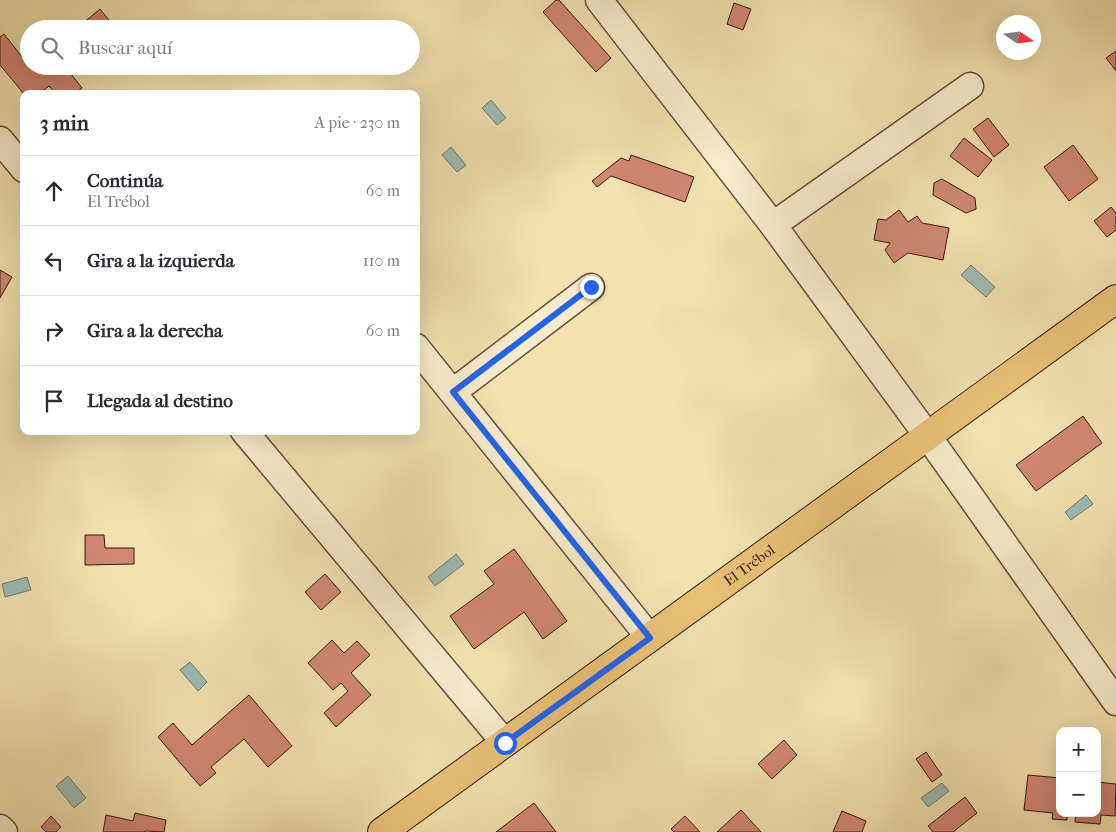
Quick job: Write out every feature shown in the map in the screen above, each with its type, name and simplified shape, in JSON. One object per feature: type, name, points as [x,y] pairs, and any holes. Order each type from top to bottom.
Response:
[{"type":"main road","name":"El Trébol","points":[[382,832],[1116,299]]},
{"type":"street","points":[[599,0],[773,225],[927,435],[1116,702]]},
{"type":"street","points":[[773,225],[970,86]]},
{"type":"street","points":[[0,140],[20,164]]},
{"type":"street","points":[[453,392],[591,287]]},
{"type":"street","points":[[420,352],[650,638]]},
{"type":"street","points":[[247,435],[505,743]]},
{"type":"street","points":[[0,828],[4,832]]},
{"type":"water","points":[[491,100],[506,118],[497,125],[482,108]]},
{"type":"water","points":[[451,147],[466,165],[457,172],[442,155]]},
{"type":"water","points":[[971,265],[995,287],[986,297],[961,275]]},
{"type":"water","points":[[1086,495],[1093,504],[1071,520],[1065,512]]},
{"type":"water","points":[[456,554],[464,564],[435,586],[428,577]]},
{"type":"water","points":[[27,577],[31,590],[5,597],[2,584]]},
{"type":"water","points":[[190,662],[207,682],[198,691],[180,670]]},
{"type":"water","points":[[68,776],[86,798],[74,808],[56,786]]},
{"type":"water","points":[[942,783],[949,791],[928,807],[921,798]]},
{"type":"building","points":[[556,0],[559,0],[611,58],[596,72],[543,12]]},
{"type":"building","points":[[734,3],[751,9],[743,30],[727,24]]},
{"type":"building","points":[[100,9],[109,20],[87,20]]},
{"type":"building","points":[[4,34],[20,54],[20,75],[72,75],[82,88],[79,90],[52,90],[49,86],[44,90],[21,90],[0,65],[0,37]]},
{"type":"building","points":[[1116,51],[1116,71],[1106,58]]},
{"type":"building","points":[[988,118],[1009,145],[994,157],[973,129]]},
{"type":"building","points":[[964,138],[992,160],[978,177],[950,156]]},
{"type":"building","points":[[1073,145],[1098,179],[1069,201],[1044,167]]},
{"type":"building","points":[[631,155],[694,177],[685,202],[611,176],[597,187],[592,181],[621,158],[629,161]]},
{"type":"building","points":[[942,179],[975,198],[976,209],[966,213],[933,195],[934,183]]},
{"type":"building","points":[[1111,207],[1116,213],[1116,230],[1107,237],[1094,221]]},
{"type":"building","points":[[899,210],[908,222],[917,216],[922,223],[949,228],[943,260],[908,253],[894,263],[885,250],[890,243],[874,240],[878,219],[886,220]]},
{"type":"building","points":[[0,270],[12,277],[0,298]]},
{"type":"building","points":[[1083,416],[1102,443],[1036,491],[1016,465]]},
{"type":"building","points":[[85,535],[104,535],[105,548],[134,548],[134,564],[85,565]]},
{"type":"building","points":[[514,549],[567,621],[543,639],[524,612],[474,649],[450,616],[494,584],[484,571]]},
{"type":"building","points":[[325,574],[341,592],[321,610],[305,592]]},
{"type":"building","points":[[332,640],[344,653],[357,641],[370,655],[351,673],[371,695],[336,727],[324,713],[348,691],[341,683],[333,690],[308,663]]},
{"type":"building","points":[[249,695],[292,746],[268,767],[244,739],[211,767],[216,773],[200,786],[158,737],[173,723],[192,745]]},
{"type":"building","points":[[784,740],[797,755],[772,779],[758,764]]},
{"type":"building","points":[[926,752],[942,775],[932,782],[916,759]]},
{"type":"building","points":[[1028,775],[1056,778],[1056,817],[1067,817],[1067,820],[1052,819],[1053,813],[1024,810]]},
{"type":"building","points":[[1101,782],[1116,784],[1115,816],[1101,815]]},
{"type":"building","points":[[965,797],[977,813],[953,832],[933,832],[928,826]]},
{"type":"building","points":[[534,803],[556,832],[496,832]]},
{"type":"building","points":[[741,810],[761,832],[717,832]]},
{"type":"building","points":[[842,811],[866,821],[862,832],[833,832]]},
{"type":"building","points":[[135,813],[166,820],[164,832],[103,832],[106,815],[133,821]]},
{"type":"building","points":[[51,816],[61,827],[56,832],[46,832],[41,827]]},
{"type":"building","points":[[685,816],[700,832],[674,832],[671,829]]},
{"type":"building","points":[[1076,817],[1101,817],[1100,824],[1075,822]]},
{"type":"route","points":[[505,743],[650,638],[453,392],[591,287]]}]
